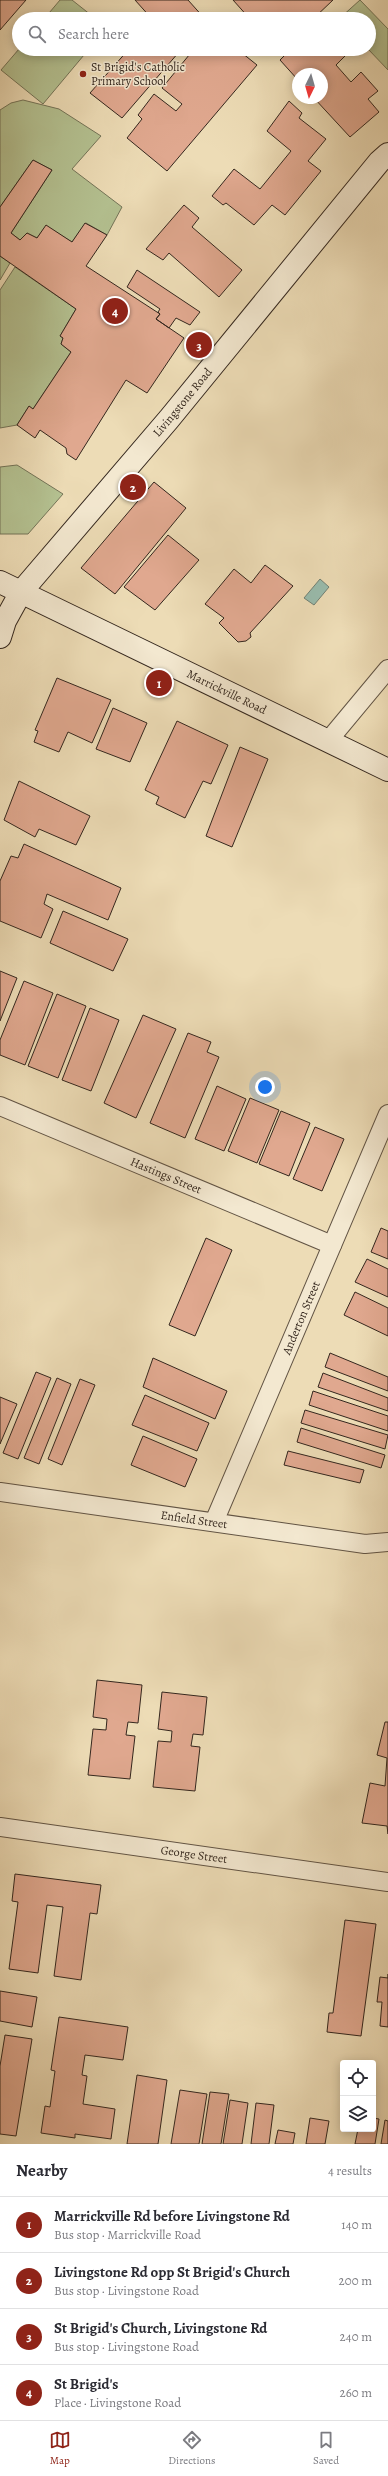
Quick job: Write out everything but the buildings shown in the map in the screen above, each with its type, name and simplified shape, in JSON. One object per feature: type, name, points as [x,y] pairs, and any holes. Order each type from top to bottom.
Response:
[{"type":"street","name":"Livingstone Road","points":[[0,637],[5,621],[21,592],[169,419],[379,162],[388,154]]},
{"type":"street","name":"Marrickville Road","points":[[0,582],[388,770]]},
{"type":"street","points":[[328,741],[388,669]]},
{"type":"street","name":"Hastings Street","points":[[0,1106],[332,1245]]},
{"type":"street","name":"Anderton Street","points":[[214,1522],[388,1114]]},
{"type":"street","name":"Enfield Street","points":[[0,1492],[365,1544],[388,1542]]},
{"type":"street","name":"George Street","points":[[0,1827],[388,1882]]},
{"type":"green space","points":[[60,0],[72,0],[87,12],[50,12]]},
{"type":"green space","points":[[360,0],[372,12],[347,12]]},
{"type":"green space","points":[[376,17],[388,29],[388,70],[375,56],[376,56]]},
{"type":"green space","points":[[13,56],[83,56],[43,104],[1,70]]},
{"type":"green space","points":[[23,100],[59,109],[101,136],[72,169],[122,207],[107,235],[86,223],[72,242],[46,226],[37,238],[27,233],[20,240],[11,233],[52,170],[33,160],[0,207],[0,110],[11,103]]},
{"type":"green space","points":[[0,256],[10,263],[0,280]]},
{"type":"green space","points":[[15,267],[76,309],[60,336],[63,338],[61,344],[71,352],[33,409],[29,406],[17,425],[0,428],[0,290]]},
{"type":"green space","points":[[17,465],[63,494],[28,534],[0,534],[0,467]]},
{"type":"shaded area","points":[[320,579],[329,587],[314,605],[304,598]]},
{"type":"place","name":"St Brigid's Catholic Primary School","points":[[83,74]]},
{"type":"place","name":"St Brigid's","points":[[115,311]]},
{"type":"place","name":"St Brigid's Church, Livingstone Rd","points":[[199,345]]},
{"type":"place","name":"Livingstone Rd opp St Brigid's Church","points":[[133,487]]},
{"type":"place","name":"Marrickville Rd before Livingstone Rd","points":[[159,683]]}]
